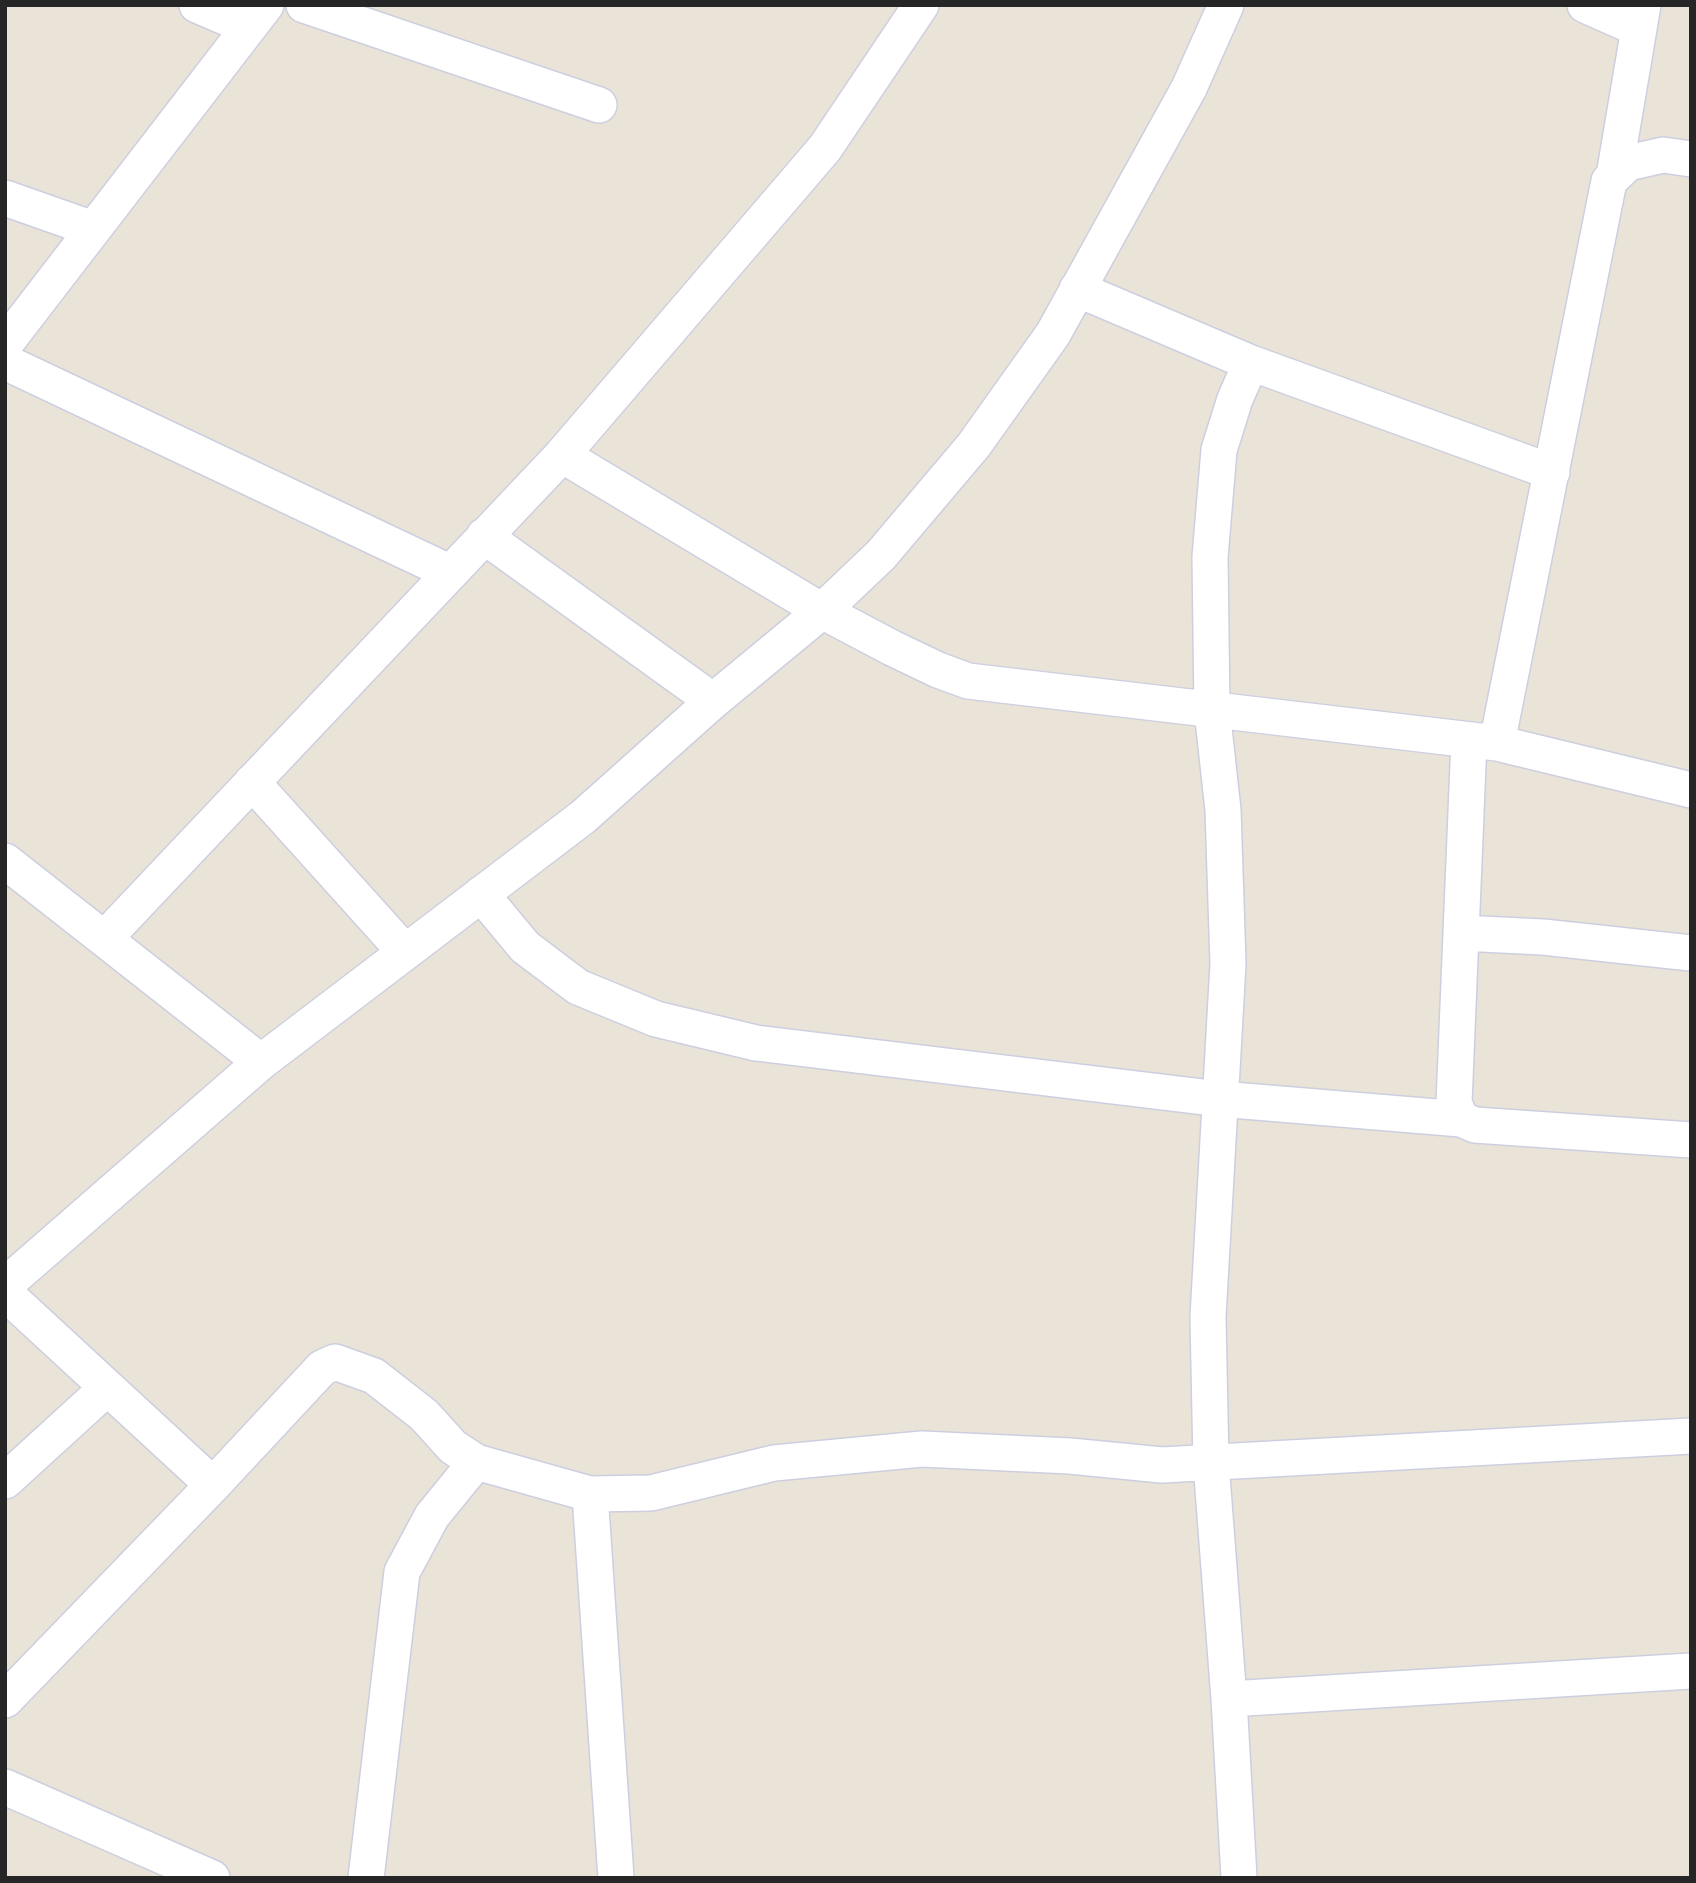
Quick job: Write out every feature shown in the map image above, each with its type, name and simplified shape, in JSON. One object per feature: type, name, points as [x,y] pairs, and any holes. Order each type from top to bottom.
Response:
[{"type":"street","points":[[5,344],[257,16],[197,5]]},
{"type":"street","points":[[304,5],[599,105]]},
{"type":"street","points":[[105,938],[562,455],[825,148],[921,5]]},
{"type":"street","points":[[5,1285],[261,1062],[583,817],[713,701],[822,611],[881,555],[974,445],[1053,334],[1189,88],[1226,5]]},
{"type":"street","points":[[1586,5],[1641,17],[1614,176]]},
{"type":"street","points":[[1461,1119],[1454,1103],[1461,933],[1483,742],[1552,472],[1609,181],[1628,163],[1663,155],[1691,159]]},
{"type":"street","points":[[5,198],[93,229]]},
{"type":"street","points":[[1077,289],[1251,363],[1552,472]]},
{"type":"street","points":[[5,362],[449,572]]},
{"type":"street","points":[[1239,1878],[1212,1463],[1208,1317],[1228,964],[1223,810],[1212,710],[1210,557],[1219,450],[1235,399],[1251,363]]},
{"type":"street","points":[[562,455],[822,611],[904,654],[968,681],[1483,742],[1691,790]]},
{"type":"street","points":[[484,536],[713,701]]},
{"type":"street","points":[[252,782],[405,952]]},
{"type":"street","points":[[5,861],[261,1062]]},
{"type":"street","points":[[481,894],[525,947],[578,987],[656,1020],[756,1043],[1220,1099],[1461,1119],[1475,1125],[1691,1140]]},
{"type":"street","points":[[1461,933],[1543,937],[1691,953]]},
{"type":"street","points":[[5,1293],[213,1485]]},
{"type":"street","points":[[5,1700],[322,1368],[335,1362],[374,1376],[424,1415],[453,1447],[476,1462],[590,1494],[651,1493],[774,1463],[922,1449],[1070,1456],[1162,1465],[1691,1436]]},
{"type":"street","points":[[5,1481],[107,1388]]},
{"type":"street","points":[[366,1878],[402,1572],[432,1516],[476,1462]]},
{"type":"street","points":[[590,1494],[616,1878]]},
{"type":"street","points":[[1229,1699],[1691,1671]]},
{"type":"street","points":[[5,1787],[212,1878]]}]
